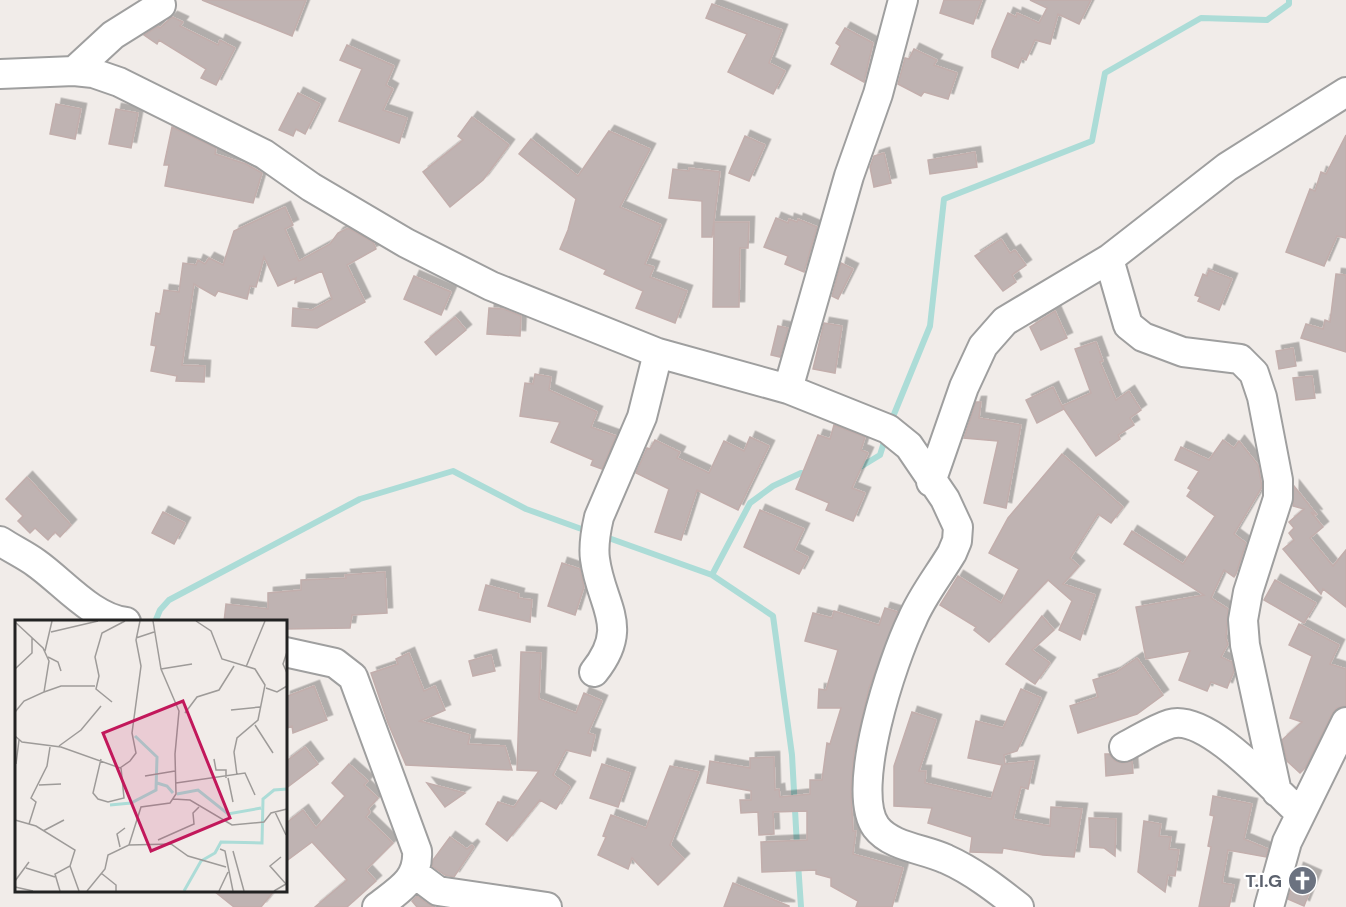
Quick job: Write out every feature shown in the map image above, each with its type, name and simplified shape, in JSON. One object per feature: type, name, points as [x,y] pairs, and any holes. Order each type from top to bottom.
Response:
[{"type":"street","points":[[788,389],[849,176],[878,94],[903,0]]},
{"type":"street","points":[[74,71],[113,36],[126,13],[161,5]]},
{"type":"street","points":[[0,74],[74,71],[93,73],[119,82],[264,154],[311,187],[406,243],[491,286],[658,353],[788,389],[888,429],[909,446],[931,482],[945,499],[958,527],[957,541],[912,618],[900,647],[872,744],[866,794],[870,814],[876,828],[887,836],[962,867],[1019,907]]},
{"type":"street","points":[[931,482],[964,387],[983,346],[1005,321],[1109,259],[1227,167],[1346,92]]},
{"type":"street","points":[[1109,259],[1128,325],[1143,337],[1183,352],[1240,359],[1254,373],[1257,381],[1278,480],[1278,498],[1248,592],[1243,620],[1245,645],[1277,792]]},
{"type":"street","points":[[594,672],[607,655],[612,638],[611,615],[595,559],[595,533],[599,517],[642,417],[658,353]]},
{"type":"street","points":[[0,542],[36,563],[92,607],[116,620]]},
{"type":"street","points":[[286,652],[335,663],[352,677],[417,851],[418,867],[410,880],[377,907]]},
{"type":"street","points":[[1269,907],[1287,842],[1346,722]]},
{"type":"street","points":[[1124,747],[1170,724],[1186,723],[1222,741],[1300,813]]},
{"type":"street","points":[[414,873],[438,891],[547,907]]},
{"type":"building","points":[[202,0],[306,0],[292,36]]},
{"type":"building","points":[[944,0],[982,0],[973,24],[940,13]]},
{"type":"building","points":[[1030,0],[1091,0],[1079,24],[1058,14],[1050,44],[1035,40],[1026,60],[1022,58],[1018,68],[992,57],[992,51],[1008,13],[1016,17],[1017,13],[1039,23],[1047,8]]},
{"type":"building","points":[[712,4],[782,30],[769,63],[785,71],[773,94],[728,72],[747,34],[706,18]]},
{"type":"building","points":[[172,17],[183,22],[180,26],[218,45],[220,40],[235,48],[216,85],[201,78],[206,69],[159,40],[157,44],[144,35],[158,26],[160,28]]},
{"type":"building","points":[[845,28],[873,43],[864,82],[831,64],[840,46],[836,43]]},
{"type":"building","points":[[347,45],[394,66],[386,85],[393,89],[383,110],[407,118],[399,143],[339,121],[362,69],[340,60]]},
{"type":"building","points":[[914,49],[937,60],[934,65],[957,73],[948,99],[924,92],[921,96],[898,84],[905,58],[909,59]]},
{"type":"building","points":[[298,93],[320,104],[305,134],[296,129],[293,136],[279,130]]},
{"type":"building","points":[[56,104],[81,109],[75,139],[50,134]]},
{"type":"building","points":[[116,109],[138,113],[131,148],[109,144]]},
{"type":"building","points":[[472,117],[509,145],[483,180],[450,207],[423,172],[463,140],[458,136]]},
{"type":"building","points":[[172,127],[216,148],[215,154],[246,164],[262,173],[253,203],[165,186],[169,165],[164,165]]},
{"type":"building","points":[[609,131],[650,149],[620,207],[661,225],[645,264],[654,267],[650,277],[687,291],[675,323],[636,308],[643,291],[604,274],[606,270],[560,249],[568,230],[576,199],[519,154],[531,139],[578,176]]},
{"type":"building","points":[[1346,135],[1346,238],[1337,236],[1324,266],[1286,252],[1310,189],[1315,191],[1321,172],[1326,174]]},
{"type":"building","points":[[745,136],[765,145],[749,181],[729,173]]},
{"type":"building","points":[[975,152],[977,167],[930,174],[928,160]]},
{"type":"building","points":[[884,153],[891,183],[874,187],[870,167],[874,156]]},
{"type":"building","points":[[689,168],[720,172],[712,237],[702,237],[702,201],[669,198],[673,169],[689,171]]},
{"type":"building","points":[[285,207],[293,225],[285,229],[299,261],[330,244],[338,233],[348,228],[373,242],[376,249],[347,265],[365,302],[317,328],[292,326],[293,308],[312,310],[332,299],[322,271],[295,283],[296,278],[278,286],[264,257],[256,287],[250,286],[247,299],[218,291],[215,296],[194,284],[182,365],[205,366],[204,382],[176,381],[177,376],[151,371],[156,346],[151,345],[156,313],[160,314],[164,290],[179,292],[183,263],[196,265],[198,260],[205,264],[209,258],[223,265],[234,231]]},
{"type":"building","points":[[776,218],[788,223],[789,219],[797,222],[798,219],[817,227],[804,272],[785,264],[788,256],[764,247]]},
{"type":"building","points":[[714,222],[749,222],[748,248],[740,248],[739,307],[713,307]]},
{"type":"building","points":[[1001,239],[1010,253],[1015,250],[1026,265],[1012,275],[1016,282],[1003,291],[975,256]]},
{"type":"building","points":[[841,263],[853,269],[838,299],[832,296]]},
{"type":"building","points":[[1209,270],[1232,279],[1219,310],[1198,301],[1200,297],[1195,295],[1203,274],[1207,276]]},
{"type":"building","points":[[1336,274],[1346,275],[1346,352],[1301,338],[1306,324],[1323,329],[1325,320],[1330,322]]},
{"type":"building","points":[[414,276],[451,292],[441,315],[404,299]]},
{"type":"building","points":[[489,308],[504,309],[521,316],[520,336],[487,334]]},
{"type":"building","points":[[1055,311],[1067,338],[1041,350],[1030,327]]},
{"type":"building","points":[[455,317],[466,330],[436,355],[425,342]]},
{"type":"building","points":[[824,323],[842,326],[835,373],[813,369]]},
{"type":"building","points":[[778,326],[788,328],[780,357],[771,355]]},
{"type":"building","points":[[1096,342],[1103,361],[1100,362],[1116,400],[1129,391],[1141,410],[1130,418],[1134,425],[1118,435],[1120,439],[1096,456],[1062,406],[1091,393],[1075,349]]},
{"type":"building","points":[[1293,348],[1296,366],[1279,369],[1276,351]]},
{"type":"building","points":[[535,374],[551,377],[549,390],[597,412],[591,427],[616,436],[602,469],[591,465],[593,460],[551,442],[560,422],[520,416],[525,383],[533,384]]},
{"type":"building","points":[[1312,376],[1315,398],[1296,400],[1293,378]]},
{"type":"building","points":[[1053,387],[1064,409],[1037,423],[1026,400]]},
{"type":"building","points":[[976,402],[981,402],[979,418],[1021,425],[1006,508],[984,503],[998,441],[964,438]]},
{"type":"building","points":[[834,425],[865,437],[861,450],[868,453],[852,488],[865,493],[853,521],[826,510],[829,503],[796,489],[818,435],[830,439]]},
{"type":"building","points":[[750,437],[769,446],[738,510],[697,490],[681,540],[655,532],[669,489],[636,473],[647,448],[650,449],[655,440],[680,452],[677,458],[709,473],[724,441],[744,451]]},
{"type":"building","points":[[1223,440],[1234,448],[1239,441],[1258,465],[1262,487],[1234,534],[1246,543],[1236,574],[1234,577],[1224,570],[1211,598],[1228,609],[1226,639],[1228,644],[1221,657],[1232,662],[1234,671],[1227,688],[1211,682],[1207,691],[1179,680],[1190,651],[1146,659],[1136,607],[1204,595],[1124,544],[1132,531],[1183,564],[1215,516],[1187,496],[1191,490],[1188,488],[1199,471],[1175,460],[1181,447],[1209,460]]},
{"type":"building","points":[[1062,454],[1123,507],[1111,523],[1098,514],[1070,558],[1079,566],[1063,584],[1095,595],[1080,640],[1059,630],[1072,601],[1048,580],[989,642],[974,630],[976,627],[940,605],[958,576],[1001,603],[1019,569],[989,553],[1008,518]]},
{"type":"building","points":[[27,477],[71,525],[60,537],[55,532],[48,540],[35,528],[30,533],[18,521],[23,516],[6,499]]},
{"type":"building","points":[[1294,486],[1317,515],[1311,512],[1323,527],[1310,538],[1333,566],[1346,550],[1346,607],[1323,589],[1321,594],[1283,549],[1294,540],[1289,533],[1294,528],[1289,522],[1304,509],[1293,506]]},
{"type":"building","points":[[760,510],[804,529],[794,550],[808,557],[799,574],[744,547]]},
{"type":"building","points":[[163,512],[185,523],[174,544],[152,533]]},
{"type":"building","points":[[562,563],[580,569],[584,587],[575,615],[548,606]]},
{"type":"building","points":[[385,572],[387,613],[352,615],[350,628],[286,629],[286,620],[224,620],[226,604],[268,609],[268,593],[301,590],[301,580],[346,578],[345,575]]},
{"type":"building","points":[[1275,580],[1316,603],[1304,623],[1264,600]]},
{"type":"building","points":[[486,585],[519,594],[518,598],[532,600],[530,622],[479,610]]},
{"type":"building","points":[[885,608],[898,612],[869,688],[854,752],[851,791],[853,831],[856,831],[853,854],[903,868],[892,907],[856,907],[858,901],[831,886],[831,878],[816,874],[816,870],[762,872],[761,842],[807,840],[807,811],[773,812],[774,834],[759,835],[758,812],[741,813],[740,800],[751,800],[751,791],[707,783],[710,761],[750,768],[750,758],[774,757],[775,790],[779,789],[780,797],[810,794],[810,780],[822,780],[827,743],[830,744],[841,708],[818,708],[819,689],[826,690],[838,650],[805,641],[813,613],[832,618],[834,611],[879,625]]},
{"type":"building","points":[[1042,616],[1054,630],[1032,650],[1050,663],[1035,684],[1006,664]]},
{"type":"building","points":[[1299,624],[1339,645],[1330,664],[1346,669],[1346,706],[1337,708],[1332,714],[1305,768],[1300,773],[1287,761],[1282,740],[1302,722],[1290,718],[1312,656],[1289,645]]},
{"type":"building","points":[[521,652],[541,653],[539,699],[576,713],[584,693],[602,701],[588,733],[595,735],[590,756],[566,750],[553,775],[570,787],[556,809],[540,800],[507,841],[486,824],[498,802],[514,807],[539,771],[517,770]]},
{"type":"building","points":[[409,653],[424,691],[435,686],[445,710],[420,721],[470,735],[468,744],[505,746],[512,770],[406,765],[388,723],[371,673],[398,664],[396,659]]},
{"type":"building","points":[[491,655],[495,671],[473,676],[469,661]]},
{"type":"building","points":[[1137,658],[1163,695],[1137,714],[1078,733],[1070,706],[1098,697],[1093,680],[1115,673]]},
{"type":"building","points":[[314,686],[327,720],[293,733],[292,726],[286,729],[286,697]]},
{"type":"building","points":[[1021,689],[1041,698],[1017,751],[1004,755],[1005,764],[1034,761],[1028,789],[1021,787],[1013,819],[1050,826],[1051,807],[1082,809],[1074,857],[1043,855],[1003,848],[1002,853],[970,852],[972,837],[928,823],[932,808],[894,806],[894,766],[912,712],[936,720],[919,771],[926,771],[925,783],[991,799],[1002,765],[968,758],[976,721],[1003,728]]},
{"type":"building","points":[[305,747],[318,764],[286,788],[286,761]]},
{"type":"building","points":[[1105,754],[1109,754],[1115,761],[1123,763],[1132,761],[1133,773],[1106,776]]},
{"type":"building","points":[[349,764],[368,781],[364,785],[378,798],[368,809],[370,812],[366,817],[393,843],[366,870],[376,881],[347,907],[315,907],[347,880],[312,842],[286,861],[286,823],[303,810],[316,828],[345,796],[332,783]]},
{"type":"building","points":[[602,764],[630,773],[618,807],[590,798]]},
{"type":"building","points":[[670,766],[699,772],[670,845],[684,859],[658,885],[632,858],[628,869],[598,855],[606,837],[603,836],[611,815],[646,828]]},
{"type":"building","points":[[427,783],[465,793],[445,807]]},
{"type":"building","points":[[1213,796],[1252,804],[1244,839],[1268,849],[1266,857],[1228,850],[1222,883],[1234,885],[1229,907],[1199,907],[1211,847],[1208,846],[1214,816],[1210,815]]},
{"type":"building","points":[[1089,818],[1116,819],[1115,856],[1104,848],[1090,847]]},
{"type":"building","points":[[1144,821],[1161,824],[1159,836],[1171,837],[1169,849],[1179,850],[1175,876],[1168,875],[1165,892],[1138,872]]},
{"type":"building","points":[[450,837],[467,849],[472,845],[474,847],[454,877],[445,875],[432,866],[433,860]]},
{"type":"building","name":"T.I.G","points":[[1298,868],[1316,876],[1304,906],[1288,899]]},
{"type":"building","points":[[733,883],[789,906],[789,907],[724,907]]},
{"type":"building","points":[[215,892],[273,892],[261,907],[234,907]]},
{"type":"building","points":[[417,896],[435,907],[417,907],[412,901]]},
{"type":"waterway","points":[[890,424],[930,326],[944,199],[1092,141],[1105,73],[1201,18],[1267,20],[1289,4],[1289,0]]},
{"type":"waterway","points":[[857,469],[880,455],[886,436]]},
{"type":"waterway","points":[[156,620],[160,610],[169,600],[360,499],[453,471],[526,509],[587,531]]},
{"type":"waterway","points":[[712,575],[750,503],[773,486],[801,473],[808,474]]},
{"type":"waterway","points":[[603,536],[712,575],[773,616],[792,755],[797,846]]},
{"type":"waterway","points":[[798,863],[801,907]]},
{"type":"place","name":"T.I.G","points":[[1303,881]]}]
